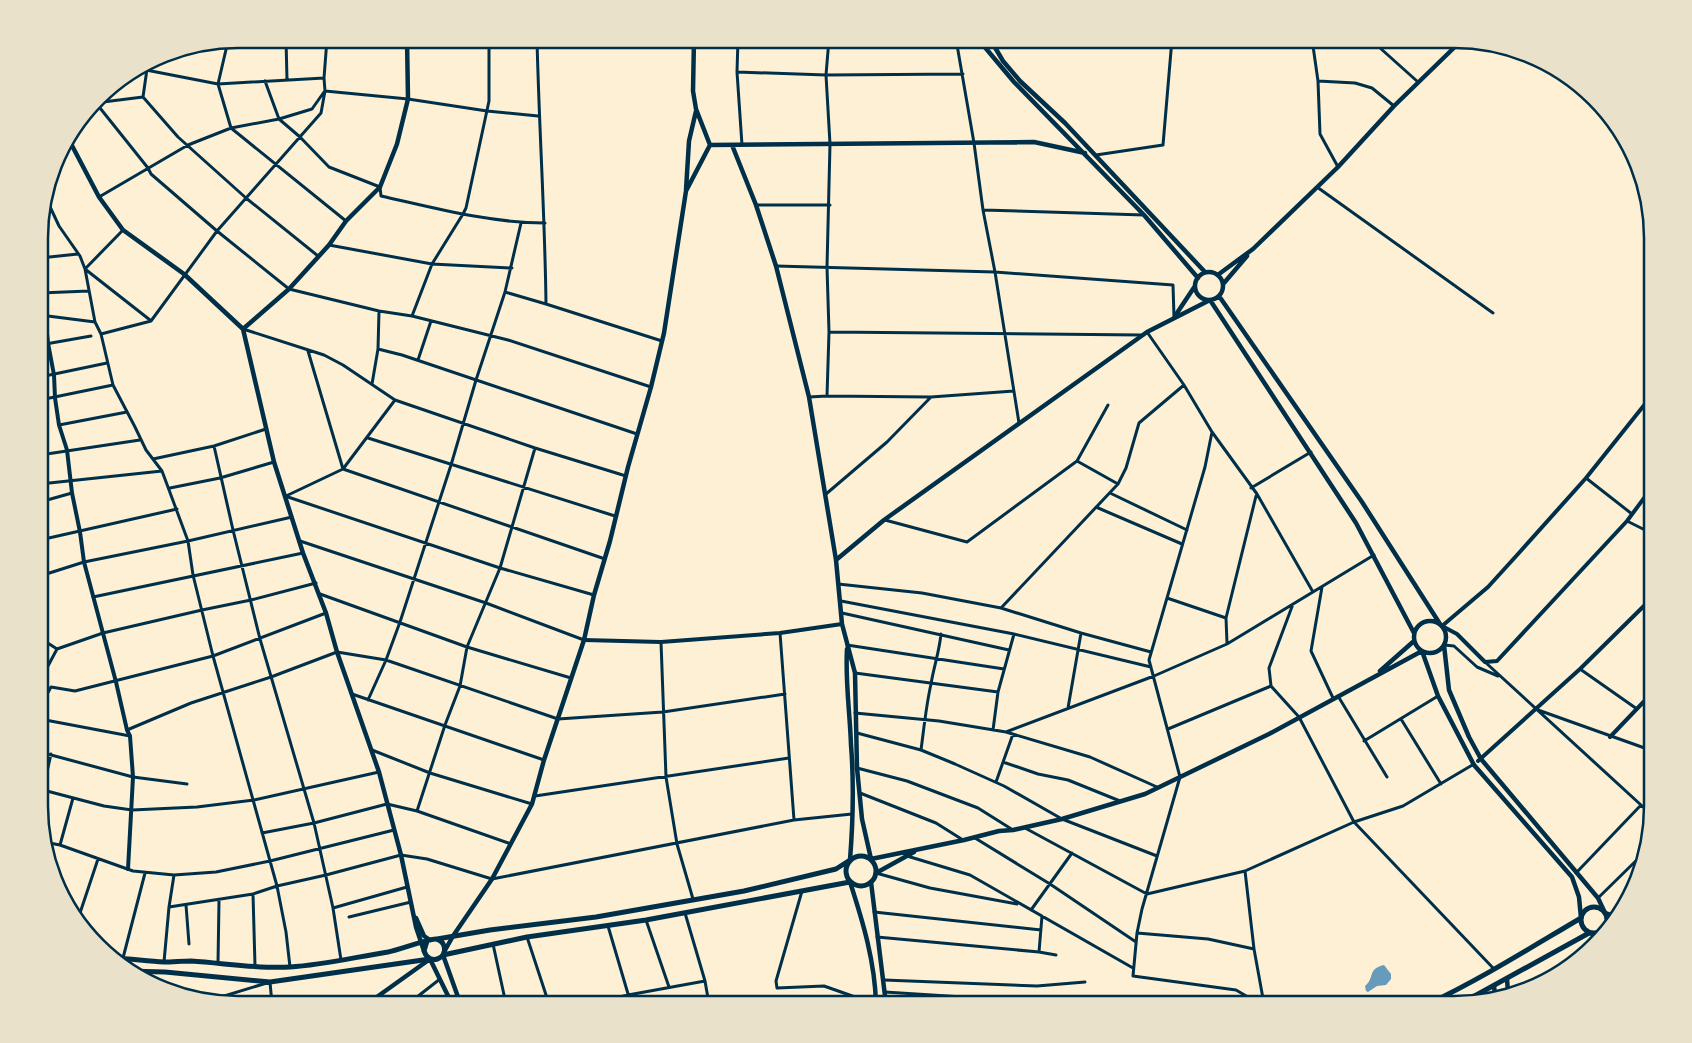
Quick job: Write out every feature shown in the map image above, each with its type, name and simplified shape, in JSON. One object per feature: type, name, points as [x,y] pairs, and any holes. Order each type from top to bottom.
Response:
[{"type":"main road","points":[[243,329],[290,288],[329,245],[346,220],[380,187],[397,144],[408,99],[407,48]]},
{"type":"main road","points":[[686,191],[710,145],[696,109],[693,91],[694,48]]},
{"type":"main road","points":[[986,48],[1014,82],[1144,215],[1198,278]]},
{"type":"main road","points":[[996,48],[1003,61],[1020,81],[1096,155],[1205,272]]},
{"type":"main road","points":[[836,560],[884,520],[1142,335],[1174,317],[1219,296],[1224,288],[1224,283],[1253,249],[1338,167],[1394,106],[1454,48]]},
{"type":"main road","points":[[444,954],[453,936],[492,879],[532,804],[544,760],[584,640],[594,595],[662,341],[686,191],[689,141],[696,109]]},
{"type":"main road","points":[[710,145],[1034,142],[1084,153]]},
{"type":"main road","points":[[72,145],[99,197],[123,230],[184,274],[243,329],[274,462],[303,553],[320,594],[337,652],[379,772],[402,855],[416,927],[426,941]]},
{"type":"main road","points":[[732,145],[756,205],[776,266],[808,397],[836,560],[842,624],[855,674],[857,768],[862,819],[876,873]]},
{"type":"main road","points":[[1218,274],[1253,249]]},
{"type":"main road","points":[[1174,317],[1195,286],[1198,278],[1205,272],[1210,271],[1218,274],[1224,283]]},
{"type":"main road","points":[[1195,286],[1198,295],[1206,300],[1210,300],[1356,523],[1414,633]]},
{"type":"main road","points":[[1219,296],[1362,502],[1441,625],[1446,635],[1444,645],[1449,690],[1468,737],[1480,760],[1575,874],[1598,898],[1606,920]]},
{"type":"main road","points":[[1441,625],[1433,621],[1423,622],[1418,625],[1414,633],[1414,641],[1416,646],[1422,651],[1431,653],[1436,652],[1444,645]]},
{"type":"main road","points":[[1375,676],[1414,641]]},
{"type":"main road","points":[[847,645],[846,667],[852,746],[853,814],[850,860],[846,874],[862,917],[875,978],[876,996]]},
{"type":"main road","points":[[125,958],[164,962],[190,961],[255,967],[290,967],[342,960],[396,950],[426,941],[453,936],[596,917],[744,890],[836,869],[853,857],[862,856],[871,859],[1062,819],[1145,794],[1158,788],[1269,734],[1422,651]]},
{"type":"main road","points":[[1422,651],[1438,696],[1474,764],[1572,877],[1579,897],[1582,927],[1589,933],[1594,934]]},
{"type":"main road","points":[[885,996],[871,882],[876,873],[918,850]]},
{"type":"main road","points":[[145,971],[270,982],[437,959],[444,954],[527,937],[646,920],[850,882],[858,886],[871,882]]},
{"type":"main road","points":[[1443,996],[1494,969],[1581,918],[1585,910],[1593,907],[1610,915]]},
{"type":"main road","points":[[415,917],[426,941],[424,951],[430,959],[448,996]]},
{"type":"main road","points":[[1479,994],[1589,933],[1596,932]]},
{"type":"main road","points":[[437,939],[442,942],[458,996]]},
{"type":"main road","points":[[379,996],[430,959]]},
{"type":"main road","points":[[164,962],[165,972]]},
{"type":"main road","points":[[1507,979],[1508,988]]},
{"type":"main road","points":[[1494,986],[1495,991]]},
{"type":"street","points":[[226,48],[218,84],[231,128],[346,220]]},
{"type":"street","points":[[286,48],[287,80]]},
{"type":"street","points":[[101,334],[150,321],[217,231],[321,113],[325,91],[326,48]]},
{"type":"street","points":[[412,316],[432,264],[464,214],[489,101],[489,48]]},
{"type":"street","points":[[536,48],[538,116],[545,223],[546,304]]},
{"type":"street","points":[[738,48],[737,72],[742,145]]},
{"type":"street","points":[[827,396],[829,332],[827,267],[830,205],[830,144],[826,75],[828,48]]},
{"type":"street","points":[[958,48],[1019,423]]},
{"type":"street","points":[[1096,155],[1163,145],[1171,48]]},
{"type":"street","points":[[1313,48],[1318,81],[1320,134],[1338,167]]},
{"type":"street","points":[[1380,48],[1418,82]]},
{"type":"street","points":[[147,70],[218,84],[324,78]]},
{"type":"street","points":[[146,71],[143,97],[178,137],[246,198],[318,256]]},
{"type":"street","points":[[737,72],[826,75],[963,74]]},
{"type":"street","points":[[1318,81],[1355,83],[1372,88],[1394,106]]},
{"type":"street","points":[[265,82],[279,119],[330,166],[380,187],[381,196],[464,214],[521,223],[545,223]]},
{"type":"street","points":[[325,91],[408,99],[487,111],[538,116]]},
{"type":"street","points":[[99,197],[188,145],[231,128],[279,119],[312,110],[325,91]]},
{"type":"street","points":[[105,101],[143,97]]},
{"type":"street","points":[[100,107],[151,174],[217,231],[290,288],[379,311],[412,316],[508,340],[651,387]]},
{"type":"street","points":[[1317,187],[1493,313]]},
{"type":"street","points":[[756,205],[830,205]]},
{"type":"street","points":[[50,206],[85,269],[95,322],[101,334],[113,385],[140,440],[162,471],[170,488],[188,541],[193,576],[213,656],[277,886],[286,932],[290,967]]},
{"type":"street","points":[[983,210],[1144,215]]},
{"type":"street","points":[[368,700],[400,622],[451,465],[476,380],[506,292],[521,223]]},
{"type":"street","points":[[85,269],[123,230]]},
{"type":"street","points":[[329,245],[432,264],[512,268]]},
{"type":"street","points":[[48,257],[78,254]]},
{"type":"street","points":[[776,266],[995,272],[1173,285],[1174,317]]},
{"type":"street","points":[[85,269],[150,321]]},
{"type":"street","points":[[48,294],[89,292]]},
{"type":"street","points":[[506,292],[662,341]]},
{"type":"street","points":[[372,384],[378,350],[379,311]]},
{"type":"street","points":[[48,316],[95,322]]},
{"type":"street","points":[[418,360],[431,321]]},
{"type":"street","points":[[243,329],[324,355],[343,365],[395,400],[535,448],[626,476]]},
{"type":"street","points":[[829,332],[1142,335]]},
{"type":"street","points":[[1147,332],[1184,385],[1212,432],[1257,494],[1313,592]]},
{"type":"street","points":[[90,336],[48,343],[54,375],[59,425],[67,450],[70,480],[84,562],[116,682],[126,730],[130,736],[133,777],[128,869]]},
{"type":"street","points":[[308,350],[343,470]]},
{"type":"street","points":[[378,350],[418,360],[637,434]]},
{"type":"street","points":[[48,376],[107,363]]},
{"type":"street","points":[[48,399],[113,385]]},
{"type":"street","points":[[1001,608],[1118,484],[1126,468],[1139,423],[1184,385]]},
{"type":"street","points":[[808,397],[931,397],[1014,391]]},
{"type":"street","points":[[826,494],[887,442],[931,397]]},
{"type":"street","points":[[285,496],[343,470],[395,400]]},
{"type":"street","points":[[884,520],[966,542],[1077,461],[1108,405]]},
{"type":"street","points":[[1644,405],[1586,478],[1488,587],[1441,625],[1457,634],[1536,710],[1644,808]]},
{"type":"street","points":[[59,425],[127,412]]},
{"type":"street","points":[[153,459],[214,446],[267,429]]},
{"type":"street","points":[[1212,432],[1205,467],[1149,660],[1180,777],[1137,933],[1133,976],[1236,990],[1246,996]]},
{"type":"street","points":[[368,438],[615,516]]},
{"type":"street","points":[[48,454],[140,440]]},
{"type":"street","points":[[214,446],[220,478],[260,639],[314,823],[333,908],[342,960]]},
{"type":"street","points":[[417,811],[460,686],[468,647],[500,568],[535,448]]},
{"type":"street","points":[[1251,488],[1311,452]]},
{"type":"street","points":[[1077,461],[1118,484]]},
{"type":"street","points":[[170,488],[220,478],[274,462]]},
{"type":"street","points":[[343,470],[605,559]]},
{"type":"street","points":[[48,483],[162,471]]},
{"type":"street","points":[[1586,478],[1632,514]]},
{"type":"street","points":[[48,500],[72,493]]},
{"type":"street","points":[[1110,493],[1187,530]]},
{"type":"street","points":[[1227,644],[1226,618],[1257,494]]},
{"type":"street","points":[[285,496],[500,568],[594,595]]},
{"type":"street","points":[[1485,662],[1497,661],[1627,521],[1644,498]]},
{"type":"street","points":[[1096,507],[1182,544]]},
{"type":"street","points":[[48,538],[177,509]]},
{"type":"street","points":[[48,573],[84,562],[292,517]]},
{"type":"street","points":[[1627,521],[1644,530]]},
{"type":"street","points":[[299,540],[486,603],[584,640],[661,642],[780,633],[842,624]]},
{"type":"street","points":[[92,597],[303,553]]},
{"type":"street","points":[[1006,732],[1154,676],[1227,644],[1374,555]]},
{"type":"street","points":[[48,667],[57,650],[103,633],[251,600],[316,583]]},
{"type":"street","points":[[838,584],[922,593],[1001,608],[1151,652]]},
{"type":"street","points":[[1322,587],[1311,651],[1335,697],[1387,777]]},
{"type":"street","points":[[320,594],[468,647],[571,678]]},
{"type":"street","points":[[1167,598],[1226,618]]},
{"type":"street","points":[[841,601],[1014,634],[1151,667]]},
{"type":"street","points":[[1293,604],[1269,668],[1271,686],[1299,717],[1354,822],[1494,969]]},
{"type":"street","points":[[1024,827],[1147,894],[1245,871],[1354,822],[1404,806],[1474,764],[1580,670],[1644,606]]},
{"type":"street","points":[[48,692],[51,687],[76,691],[213,656],[326,612]]},
{"type":"street","points":[[842,613],[1009,650]]},
{"type":"street","points":[[780,633],[794,820]]},
{"type":"street","points":[[1068,709],[1081,633]]},
{"type":"street","points":[[921,750],[924,720],[938,659],[941,634]]},
{"type":"street","points":[[993,730],[998,692],[1014,634]]},
{"type":"street","points":[[661,642],[666,777],[677,844],[693,899]]},
{"type":"street","points":[[48,644],[57,650]]},
{"type":"street","points":[[847,645],[1004,669]]},
{"type":"street","points":[[1444,645],[1454,646],[1478,667],[1501,677]]},
{"type":"street","points":[[126,730],[191,703],[271,677],[337,652],[386,660],[558,719],[663,712],[785,694]]},
{"type":"street","points":[[1580,670],[1637,709]]},
{"type":"street","points":[[855,674],[998,692]]},
{"type":"street","points":[[1168,729],[1271,686]]},
{"type":"street","points":[[351,693],[544,760]]},
{"type":"street","points":[[1364,740],[1438,696]]},
{"type":"street","points":[[1610,737],[1644,702]]},
{"type":"street","points":[[1536,710],[1644,748]]},
{"type":"street","points":[[855,712],[1006,732],[1090,757],[1158,788]]},
{"type":"street","points":[[1401,719],[1441,784]]},
{"type":"street","points":[[48,721],[130,736]]},
{"type":"street","points":[[857,733],[921,750],[996,782],[1062,819],[1157,856]]},
{"type":"street","points":[[996,782],[1013,734]]},
{"type":"street","points":[[371,750],[430,772],[532,804]]},
{"type":"street","points":[[48,753],[133,777],[187,784]]},
{"type":"street","points":[[48,768],[51,754]]},
{"type":"street","points":[[535,796],[789,758]]},
{"type":"street","points":[[1003,762],[1038,774],[1068,780],[1120,801]]},
{"type":"street","points":[[857,768],[907,781],[978,808],[1013,830]]},
{"type":"street","points":[[48,791],[132,810],[197,807],[254,800],[379,772]]},
{"type":"street","points":[[860,793],[936,823],[964,840]]},
{"type":"street","points":[[60,845],[73,798]]},
{"type":"street","points":[[262,833],[314,823],[387,804],[417,811],[512,844]]},
{"type":"street","points":[[1575,874],[1641,805]]},
{"type":"street","points":[[169,907],[219,901],[253,894],[277,886],[402,855],[427,860],[492,879],[794,820],[853,814]]},
{"type":"street","points":[[51,844],[60,845],[128,869],[145,873],[174,875],[216,872],[270,862],[394,830]]},
{"type":"street","points":[[975,838],[1050,884],[1136,942]]},
{"type":"street","points":[[1031,910],[1072,853]]},
{"type":"street","points":[[908,856],[970,876],[1133,968]]},
{"type":"street","points":[[80,912],[98,859]]},
{"type":"street","points":[[1598,898],[1636,861]]},
{"type":"street","points":[[1245,871],[1254,949],[1263,996]]},
{"type":"street","points":[[123,957],[145,873]]},
{"type":"street","points":[[876,873],[930,888],[1021,904]]},
{"type":"street","points":[[164,962],[174,875]]},
{"type":"street","points":[[333,908],[408,887]]},
{"type":"street","points":[[802,890],[776,981],[777,988],[824,986],[853,996]]},
{"type":"street","points":[[253,894],[255,967]]},
{"type":"street","points":[[218,964],[219,901]]},
{"type":"street","points":[[349,917],[411,902]]},
{"type":"street","points":[[186,904],[189,944]]},
{"type":"street","points":[[685,912],[708,996]]},
{"type":"street","points":[[874,912],[1041,930]]},
{"type":"street","points":[[1039,952],[1042,916]]},
{"type":"street","points":[[646,920],[669,987]]},
{"type":"street","points":[[608,926],[628,995]]},
{"type":"street","points":[[1137,933],[1208,939],[1254,949]]},
{"type":"street","points":[[527,937],[546,996]]},
{"type":"street","points":[[877,937],[1039,952],[1056,956]]},
{"type":"street","points":[[493,944],[504,996]]},
{"type":"street","points":[[418,996],[440,979]]},
{"type":"street","points":[[884,980],[1037,986],[1085,982]]},
{"type":"street","points":[[227,995],[270,982],[271,996]]},
{"type":"street","points":[[624,996],[705,982]]},
{"type":"street","points":[[884,992],[946,996]]},
{"type":"water","points":[[1384,965],[1391,974],[1391,979],[1386,985],[1377,986],[1368,992],[1366,991],[1365,986],[1370,980],[1373,971]]}]
